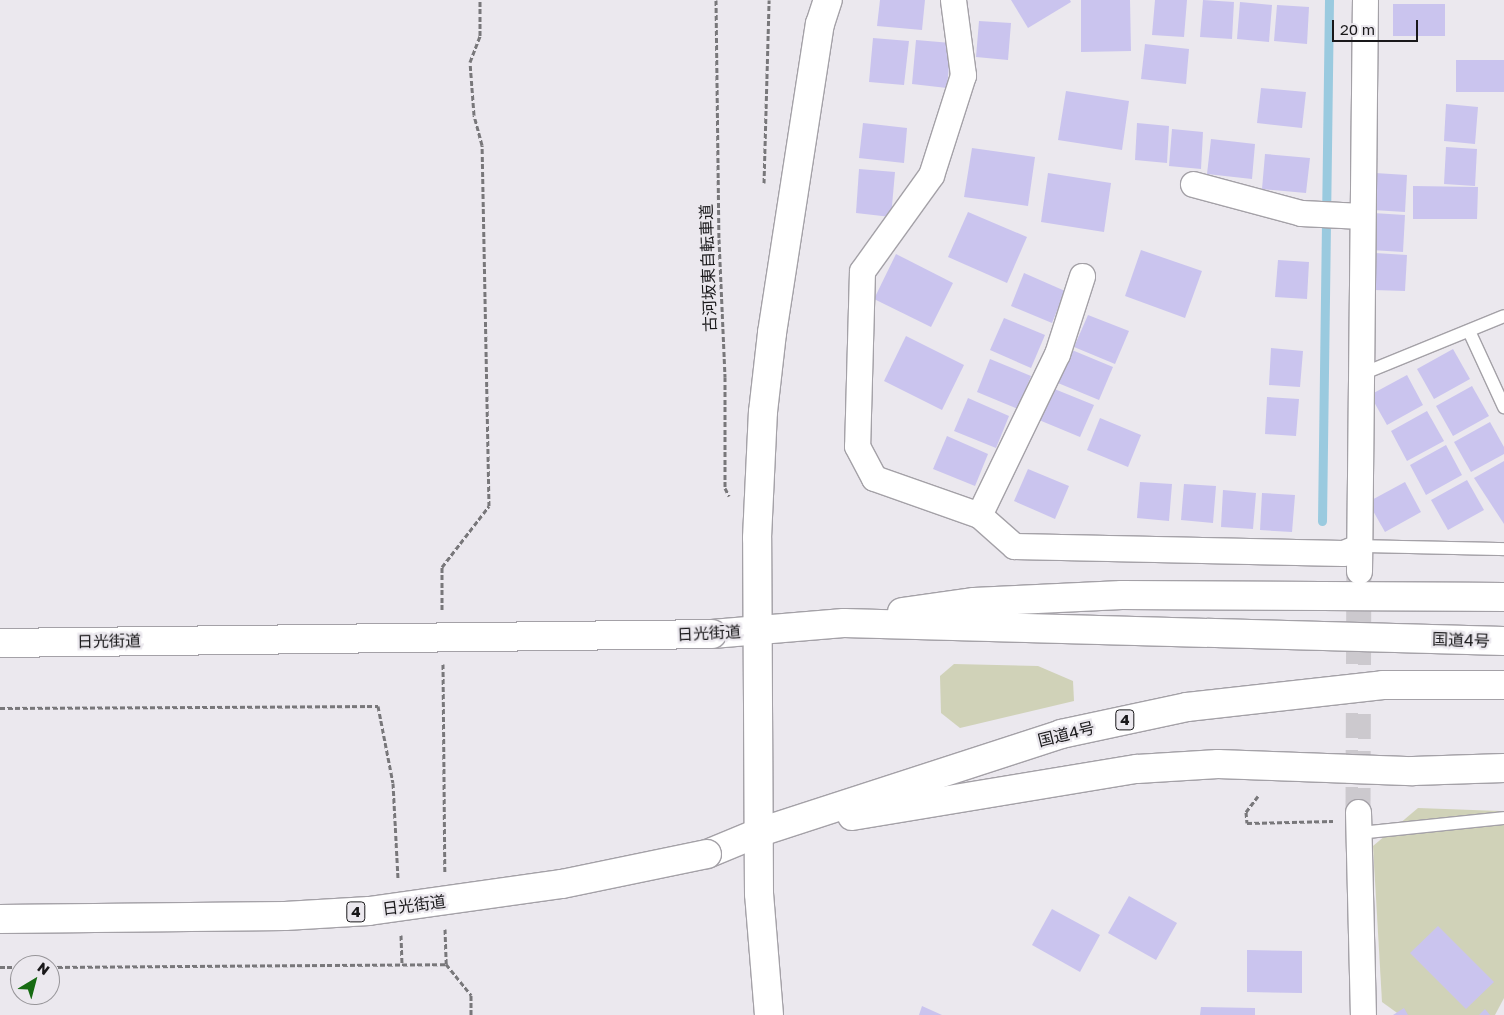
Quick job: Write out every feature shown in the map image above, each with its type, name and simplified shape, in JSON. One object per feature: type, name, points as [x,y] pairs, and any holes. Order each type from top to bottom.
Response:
[{"type":"main road","points":[[769,1015],[759,894],[757,538],[763,412],[771,343],[820,24],[828,0]]},
{"type":"main road","points":[[844,623],[974,602],[1122,595],[1504,597]]},
{"type":"main road","name":"国道4号","points":[[758,630],[844,623],[1504,641]]},
{"type":"main road","name":"日光街道","points":[[0,642],[712,634],[758,630]]},
{"type":"main road","name":"国道4号","points":[[760,832],[1061,734],[1188,707],[1383,685],[1504,685]]},
{"type":"main road","name":"4","points":[[760,832],[1137,769],[1218,764],[1413,770],[1504,768]]},
{"type":"main road","name":"日光街道","points":[[0,919],[285,916],[369,911],[554,886],[707,854],[760,832]]},
{"type":"street","points":[[953,0],[963,74],[931,175],[862,270],[857,446],[874,478],[979,515],[1014,546],[1296,553],[1343,553],[1360,546]]},
{"type":"street","points":[[1358,572],[1362,374],[1350,215],[1365,0]]},
{"type":"street","points":[[1193,184],[1301,213],[1350,215]]},
{"type":"street","points":[[979,515],[1057,354],[1082,276]]},
{"type":"street","points":[[1358,822],[1363,1015]]},
{"type":"lane","points":[[1362,374],[1504,316]]},
{"type":"lane","points":[[1469,331],[1504,407]]},
{"type":"lane","points":[[1360,546],[1504,549]]},
{"type":"lane","points":[[1358,822],[1504,818]]},
{"type":"path","points":[[442,616],[442,567],[489,506],[482,145],[474,115],[470,62],[480,36],[480,0]]},
{"type":"path","name":"古河坂東自転車道","points":[[716,0],[725,488],[732,502]]},
{"type":"path","points":[[764,187],[769,0]]},
{"type":"path","points":[[442,656],[445,874]]},
{"type":"path","points":[[0,708],[378,706],[393,783],[398,888]]},
{"type":"path","points":[[1258,796],[1246,812],[1246,823],[1327,820]]},
{"type":"path","points":[[445,924],[446,964],[471,995],[472,1015]]},
{"type":"path","points":[[400,926],[402,964]]},
{"type":"path","points":[[60,967],[446,964]]},
{"type":"green space","points":[[954,664],[1038,666],[1073,681],[1074,701],[960,728],[941,713],[940,676]]},
{"type":"green space","points":[[1418,808],[1500,811],[1504,817],[1504,998],[1495,1015],[1400,1015],[1382,1002],[1373,846]]},
{"type":"building","points":[[880,0],[925,0],[922,30],[877,26]]},
{"type":"building","points":[[1011,0],[1070,0],[1071,2],[1028,28]]},
{"type":"building","points":[[1081,0],[1130,0],[1131,51],[1081,52]]},
{"type":"building","points":[[1155,0],[1187,0],[1184,37],[1152,35]]},
{"type":"building","points":[[1203,0],[1234,2],[1232,39],[1200,37]]},
{"type":"building","points":[[1240,2],[1272,5],[1269,42],[1237,39]]},
{"type":"building","points":[[1393,4],[1445,4],[1445,36],[1393,36]]},
{"type":"building","points":[[1277,5],[1309,7],[1307,44],[1274,41]]},
{"type":"building","points":[[979,21],[1011,23],[1008,60],[976,57]]},
{"type":"building","points":[[873,38],[909,41],[904,85],[869,82]]},
{"type":"building","points":[[916,40],[951,43],[947,88],[912,84]]},
{"type":"building","points":[[1145,44],[1189,49],[1186,84],[1141,79]]},
{"type":"building","points":[[1456,60],[1504,60],[1504,92],[1456,92]]},
{"type":"building","points":[[1261,88],[1306,92],[1302,128],[1257,123]]},
{"type":"building","points":[[1066,91],[1129,101],[1122,150],[1058,140]]},
{"type":"building","points":[[1446,104],[1478,107],[1475,144],[1444,141]]},
{"type":"building","points":[[863,123],[907,128],[904,163],[859,158]]},
{"type":"building","points":[[1137,123],[1169,126],[1167,163],[1135,160]]},
{"type":"building","points":[[1172,129],[1203,132],[1201,169],[1169,166]]},
{"type":"building","points":[[1211,139],[1255,144],[1252,179],[1207,174]]},
{"type":"building","points":[[1446,147],[1477,149],[1475,186],[1444,184]]},
{"type":"building","points":[[972,148],[1035,157],[1028,206],[964,197]]},
{"type":"building","points":[[1265,154],[1310,158],[1306,193],[1262,189]]},
{"type":"building","points":[[859,169],[895,172],[891,217],[856,213]]},
{"type":"building","points":[[1048,173],[1111,183],[1104,232],[1041,222]]},
{"type":"building","points":[[1375,173],[1407,175],[1405,212],[1373,210]]},
{"type":"building","points":[[1413,186],[1478,187],[1477,219],[1413,219]]},
{"type":"building","points":[[968,212],[1027,237],[1007,283],[948,257]]},
{"type":"building","points":[[1373,213],[1405,215],[1403,252],[1371,250]]},
{"type":"building","points":[[1141,250],[1202,271],[1185,318],[1125,296]]},
{"type":"building","points":[[1375,253],[1407,255],[1405,291],[1373,290]]},
{"type":"building","points":[[896,254],[953,283],[931,327],[874,299]]},
{"type":"building","points":[[1278,260],[1309,262],[1307,299],[1275,297]]},
{"type":"building","points":[[1024,273],[1065,291],[1052,323],[1011,306]]},
{"type":"building","points":[[1088,315],[1129,331],[1115,364],[1074,347]]},
{"type":"building","points":[[1004,318],[1045,335],[1031,368],[990,350]]},
{"type":"building","points":[[906,336],[964,365],[942,410],[884,381]]},
{"type":"building","points":[[1271,348],[1303,351],[1300,387],[1269,385]]},
{"type":"building","points":[[1453,349],[1470,379],[1434,399],[1417,369]]},
{"type":"building","points":[[1072,350],[1113,367],[1099,400],[1058,383]]},
{"type":"building","points":[[990,359],[1031,376],[1018,409],[977,392]]},
{"type":"building","points":[[1407,375],[1423,405],[1387,425],[1370,395]]},
{"type":"building","points":[[1472,386],[1489,416],[1453,436],[1436,406]]},
{"type":"building","points":[[1052,388],[1094,405],[1080,437],[1039,420]]},
{"type":"building","points":[[1267,397],[1299,399],[1296,436],[1265,434]]},
{"type":"building","points":[[968,398],[1009,416],[996,448],[954,431]]},
{"type":"building","points":[[1427,411],[1444,441],[1407,461],[1391,431]]},
{"type":"building","points":[[1100,418],[1141,435],[1128,467],[1087,450]]},
{"type":"building","points":[[1490,422],[1504,447],[1504,454],[1471,472],[1454,442]]},
{"type":"building","points":[[947,436],[988,454],[975,486],[933,469]]},
{"type":"building","points":[[1446,445],[1462,475],[1426,495],[1410,465]]},
{"type":"building","points":[[1504,461],[1504,524],[1474,478]]},
{"type":"building","points":[[1028,469],[1069,486],[1055,519],[1014,501]]},
{"type":"building","points":[[1467,480],[1484,510],[1448,530],[1431,500]]},
{"type":"building","points":[[1140,482],[1172,484],[1169,521],[1137,518]]},
{"type":"building","points":[[1405,482],[1421,512],[1385,532],[1368,502]]},
{"type":"building","points":[[1184,484],[1216,486],[1213,523],[1181,520]]},
{"type":"building","points":[[1223,490],[1256,493],[1253,529],[1221,527]]},
{"type":"building","points":[[1262,493],[1295,495],[1292,532],[1260,530]]},
{"type":"building","points":[[1129,896],[1177,923],[1156,960],[1108,933]]},
{"type":"building","points":[[1052,909],[1100,935],[1080,972],[1032,945]]},
{"type":"building","points":[[1438,926],[1494,982],[1466,1009],[1410,953]]},
{"type":"building","points":[[1247,950],[1302,951],[1302,993],[1247,992]]},
{"type":"building","points":[[922,1006],[942,1015],[919,1015]]},
{"type":"building","points":[[1201,1007],[1255,1008],[1255,1015],[1200,1015]]},
{"type":"building","points":[[1404,1008],[1408,1015],[1393,1015]]},
{"type":"building","points":[[1485,1009],[1490,1015],[1479,1015]]},
{"type":"waterway","points":[[1322,521],[1329,0]]},
{"type":"tunnel","points":[[1358,812],[1359,576]]}]
